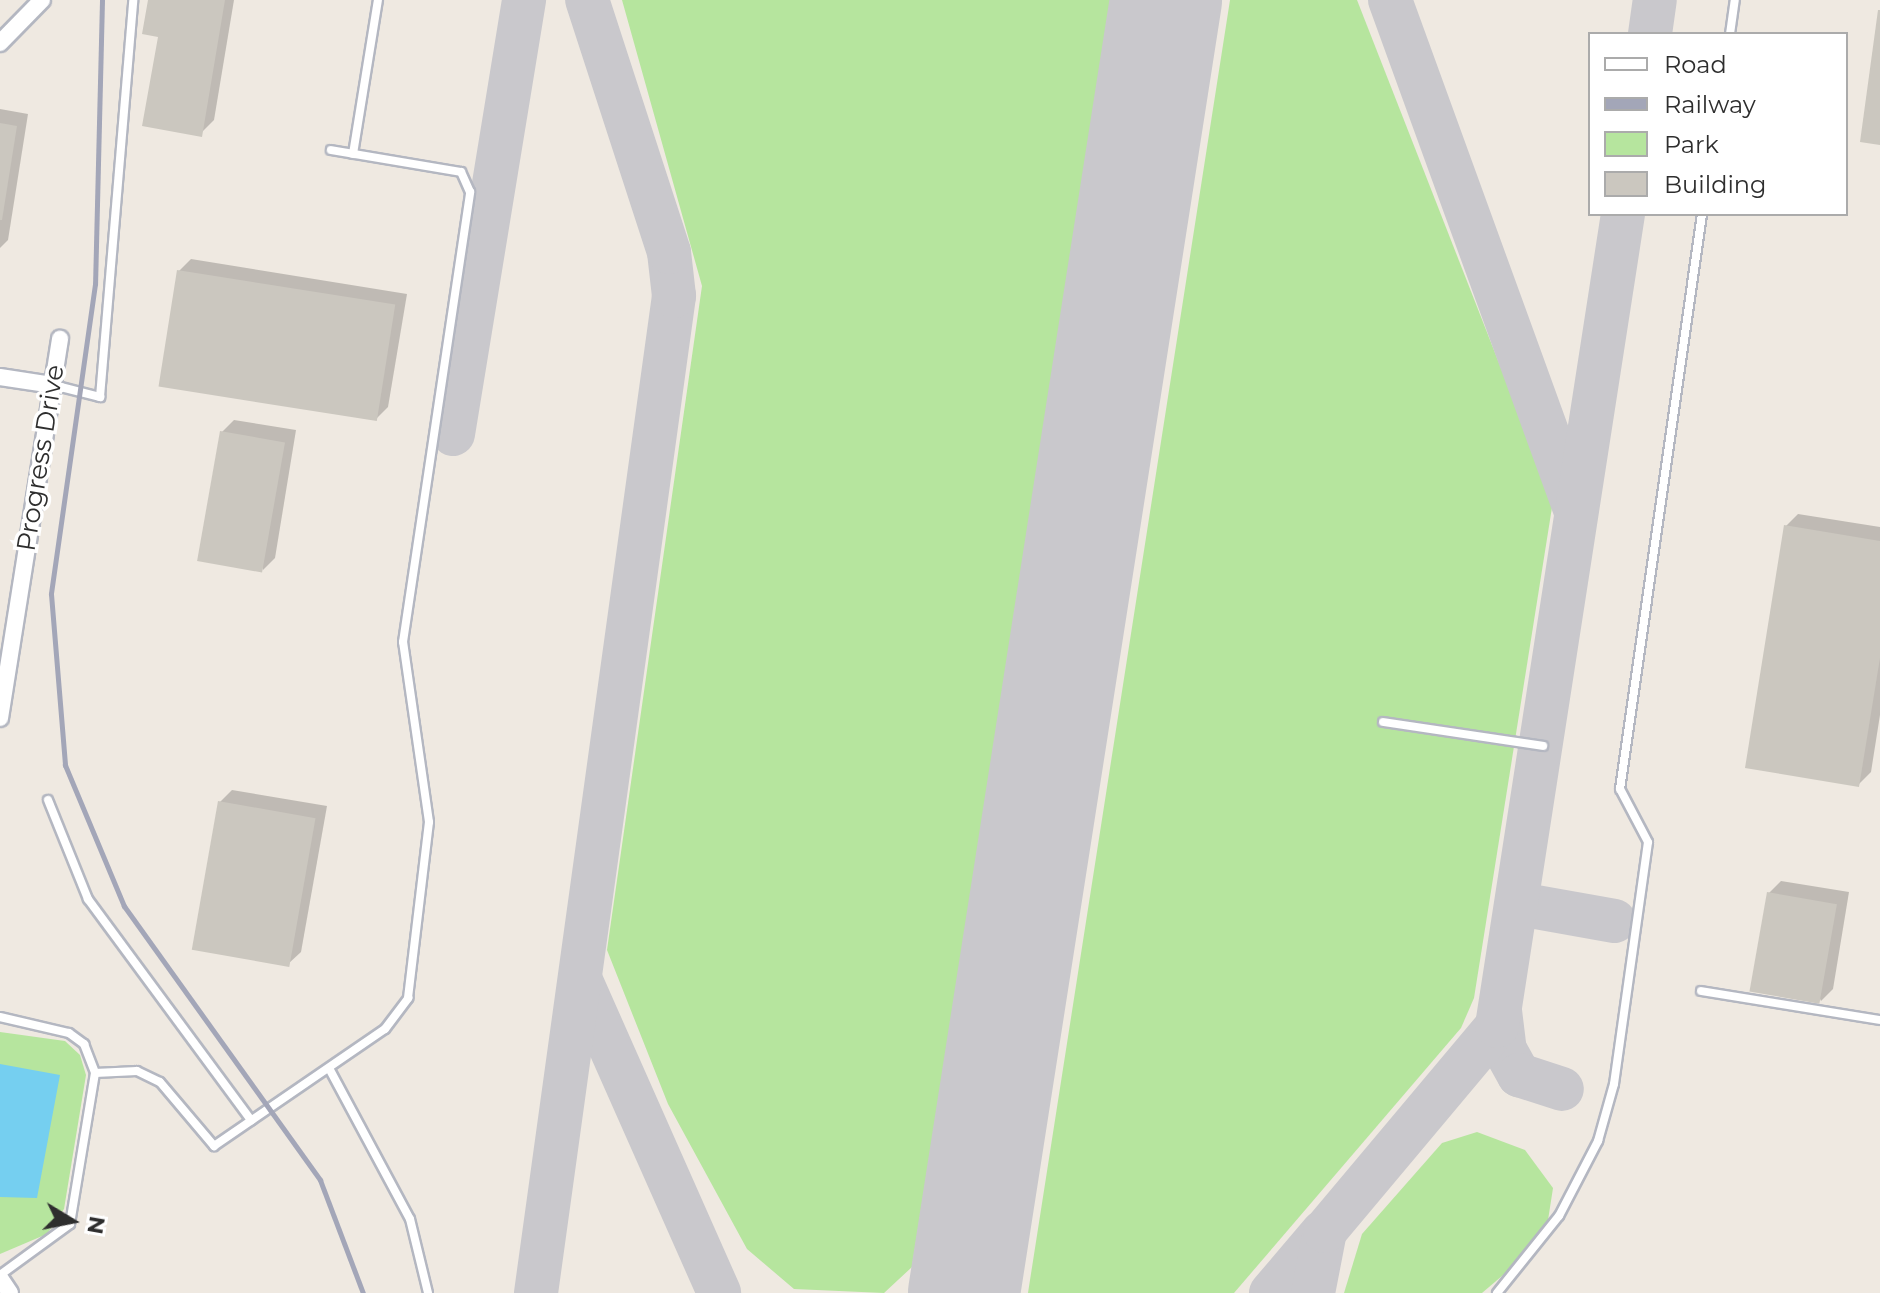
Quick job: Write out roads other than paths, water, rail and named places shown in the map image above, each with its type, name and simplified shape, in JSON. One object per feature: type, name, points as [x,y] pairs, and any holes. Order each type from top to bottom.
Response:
[{"type":"street","points":[[0,43],[24,25],[42,0]]},
{"type":"street","name":"Progress Drive","points":[[0,718],[60,339]]},
{"type":"street","points":[[0,377],[53,385]]},
{"type":"lane","points":[[24,25],[53,0]]},
{"type":"lane","points":[[53,385],[100,397],[133,0]]},
{"type":"lane","points":[[353,154],[378,0]]},
{"type":"lane","points":[[1730,32],[1735,0]]},
{"type":"lane","points":[[95,1073],[137,1071],[160,1082],[214,1146],[330,1070],[385,1029],[408,998],[417,957],[429,822],[403,642],[470,192],[461,172],[331,150]]},
{"type":"lane","points":[[1497,1293],[1559,1216],[1598,1141],[1614,1084],[1648,842],[1620,789],[1702,216]]},
{"type":"lane","points":[[1383,722],[1543,746]]},
{"type":"lane","points":[[48,800],[88,899],[251,1120]]},
{"type":"lane","points":[[1701,991],[1880,1020]]},
{"type":"lane","points":[[0,1017],[69,1033],[84,1044],[95,1073],[70,1224],[4,1283]]},
{"type":"lane","points":[[330,1070],[410,1219],[428,1293]]},
{"type":"water","points":[[0,1064],[60,1075],[37,1198],[0,1197]]},
{"type":"railway","points":[[102,0],[95,284],[51,594],[65,765],[124,906],[320,1180],[363,1293]]}]
